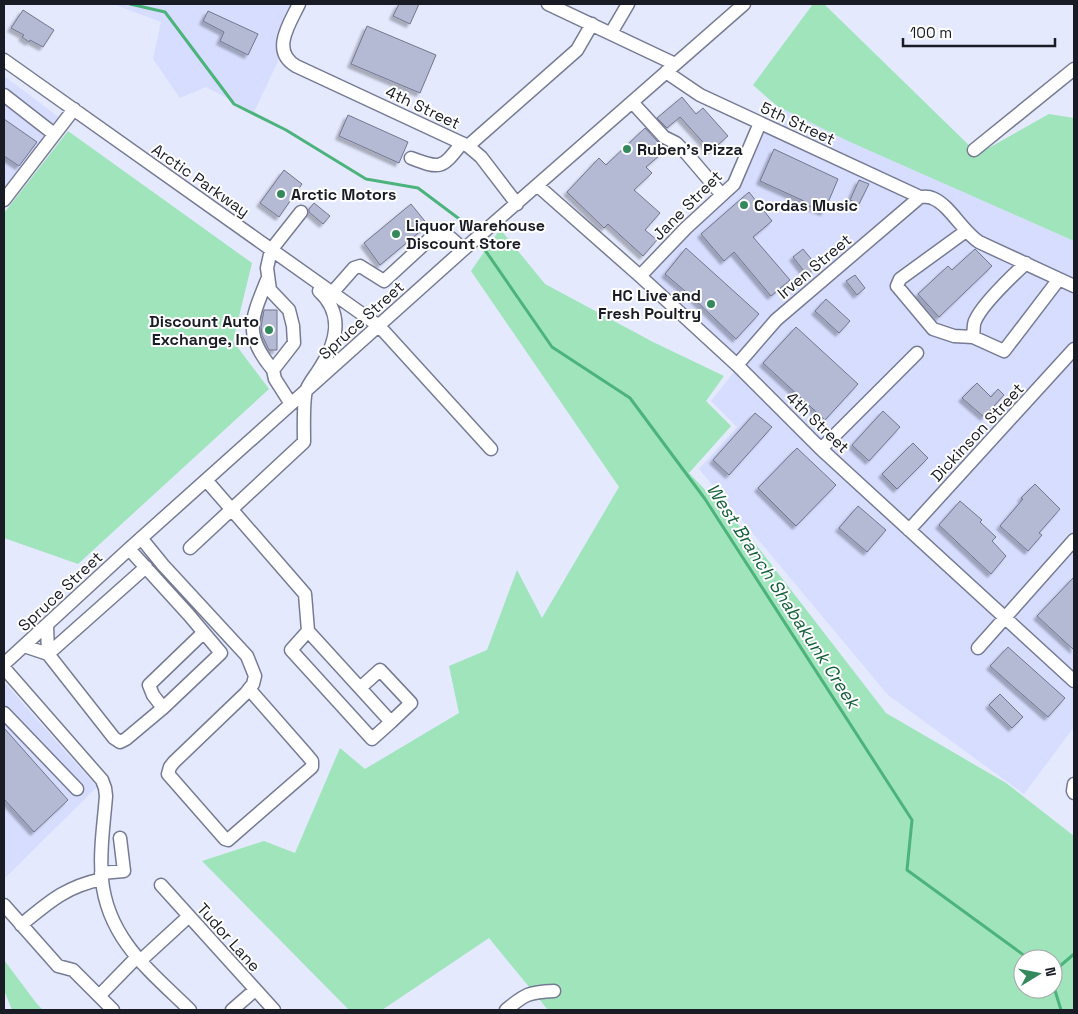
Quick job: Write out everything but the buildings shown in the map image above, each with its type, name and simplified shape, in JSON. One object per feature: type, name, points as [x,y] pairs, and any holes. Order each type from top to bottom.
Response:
[{"type":"street","name":"5th Street","points":[[548,4],[611,33],[671,68],[700,95],[920,197],[933,198],[953,215],[966,231],[979,242],[1074,286]]},
{"type":"street","points":[[611,33],[628,4]]},
{"type":"street","name":"Spruce Street","points":[[4,664],[141,538],[463,250],[744,4]]},
{"type":"street","name":"4th Street","points":[[297,5],[283,38],[282,46],[288,60],[296,66],[465,144],[481,157],[517,204]]},
{"type":"street","points":[[411,158],[433,166],[446,163],[465,144],[577,50],[592,24]]},
{"type":"street","name":"Arctic Parkway","points":[[4,60],[379,326],[492,449]]},
{"type":"street","points":[[974,150],[1074,69]]},
{"type":"street","points":[[4,95],[54,134]]},
{"type":"street","points":[[632,102],[664,137],[676,143],[687,154],[722,195]]},
{"type":"street","points":[[4,200],[74,109]]},
{"type":"street","name":"Jane Street","points":[[640,276],[686,228],[734,184],[760,123]]},
{"type":"street","name":"4th Street","points":[[538,186],[737,365],[821,449],[1074,682]]},
{"type":"street","name":"Irven Street","points":[[737,365],[776,320],[920,197]]},
{"type":"street","points":[[273,370],[294,343],[293,326],[290,310],[270,290],[267,280],[267,268],[271,250],[301,212]]},
{"type":"street","points":[[966,231],[900,278],[897,286],[933,329],[954,336],[974,337],[1004,351],[1059,279]]},
{"type":"street","points":[[332,293],[354,268],[360,266],[384,281],[433,236],[440,233],[448,235],[463,250]]},
{"type":"street","points":[[190,548],[304,442],[306,391],[324,363],[333,344],[336,331],[330,302],[271,250]]},
{"type":"street","points":[[974,337],[974,321],[1004,284],[1026,264]]},
{"type":"street","points":[[267,280],[253,317],[253,335],[256,347],[273,370],[275,379],[291,404]]},
{"type":"street","name":"Dickinson Street","points":[[909,530],[1072,352]]},
{"type":"street","points":[[821,449],[917,354]]},
{"type":"street","points":[[206,480],[305,594],[308,631],[391,722]]},
{"type":"street","points":[[141,538],[163,565],[246,656],[255,676],[253,684],[249,689],[174,762],[168,774],[225,839],[228,840],[312,767],[312,761],[249,689]]},
{"type":"street","points":[[978,648],[1074,540]]},
{"type":"street","points":[[24,646],[48,654],[114,738],[120,742],[163,708],[220,653],[130,549]]},
{"type":"street","points":[[48,654],[146,567]]},
{"type":"street","points":[[47,625],[48,654]]},
{"type":"street","points":[[308,631],[291,650],[372,739],[411,703],[380,670],[360,688]]},
{"type":"street","points":[[163,708],[153,696],[149,685],[203,633]]},
{"type":"street","points":[[4,668],[102,780],[106,796],[101,876],[111,916],[125,943],[138,959],[190,1010]]},
{"type":"street","points":[[4,713],[77,789]]},
{"type":"street","points":[[1074,784],[1074,793]]},
{"type":"street","points":[[21,925],[55,897],[70,888],[101,876],[124,871],[120,838]]},
{"type":"street","name":"Tudor Lane","points":[[161,885],[274,1010]]},
{"type":"street","points":[[4,905],[58,966],[73,970],[113,1010]]},
{"type":"street","points":[[99,996],[138,959],[188,917]]},
{"type":"street","points":[[232,1010],[255,990]]},
{"type":"street","points":[[506,1010],[530,993],[554,991]]},
{"type":"shaded area","points":[[113,4],[305,4],[254,112],[206,87],[180,98],[153,59],[161,22]]},
{"type":"shaded area","points":[[4,76],[68,124],[4,205]]},
{"type":"shaded area","points":[[777,106],[850,142],[1074,241],[1074,727],[1024,794],[888,695],[699,469],[737,427],[711,401],[738,367],[643,278],[738,180]]},
{"type":"shaded area","points":[[4,682],[97,787],[4,879]]},
{"type":"green space","points":[[813,4],[824,4],[978,154],[1049,114],[1074,118],[1074,241],[850,142],[777,106],[753,85]]},
{"type":"green space","points":[[68,131],[252,263],[233,341],[269,389],[78,564],[4,538],[4,213]]},
{"type":"green space","points":[[500,229],[545,284],[653,342],[724,376],[706,401],[731,426],[689,473],[750,537],[886,713],[1006,783],[1074,836],[1074,1010],[548,1010],[489,938],[382,1010],[349,1010],[202,861],[264,841],[295,853],[340,748],[365,769],[459,713],[449,666],[487,650],[517,570],[542,618],[619,487],[471,271]]},
{"type":"green space","points":[[4,960],[43,1010],[12,1010],[4,990]]},
{"type":"waterway","name":"West Branch Shabakunk Creek","points":[[130,4],[165,12],[234,104],[286,130],[366,179],[418,188],[470,227]]},
{"type":"waterway","name":"West Branch Shabakunk Creek","points":[[485,250],[552,347],[630,398],[705,499],[912,820],[907,870],[1015,949]]},
{"type":"waterway","points":[[1063,963],[1074,954]]},
{"type":"waterway","points":[[1058,999],[1061,1010]]},
{"type":"place","name":"Ruben's Pizza","points":[[627,149]]},
{"type":"place","name":"Arctic Motors","points":[[281,194]]},
{"type":"place","name":"Cordas Music","points":[[744,205]]},
{"type":"place","name":"Liquor Warehouse Discount Store","points":[[396,234]]},
{"type":"place","name":"HC Live and Fresh Poultry","points":[[711,304]]},
{"type":"place","name":"Discount Auto Exchange, Inc","points":[[269,330]]}]
